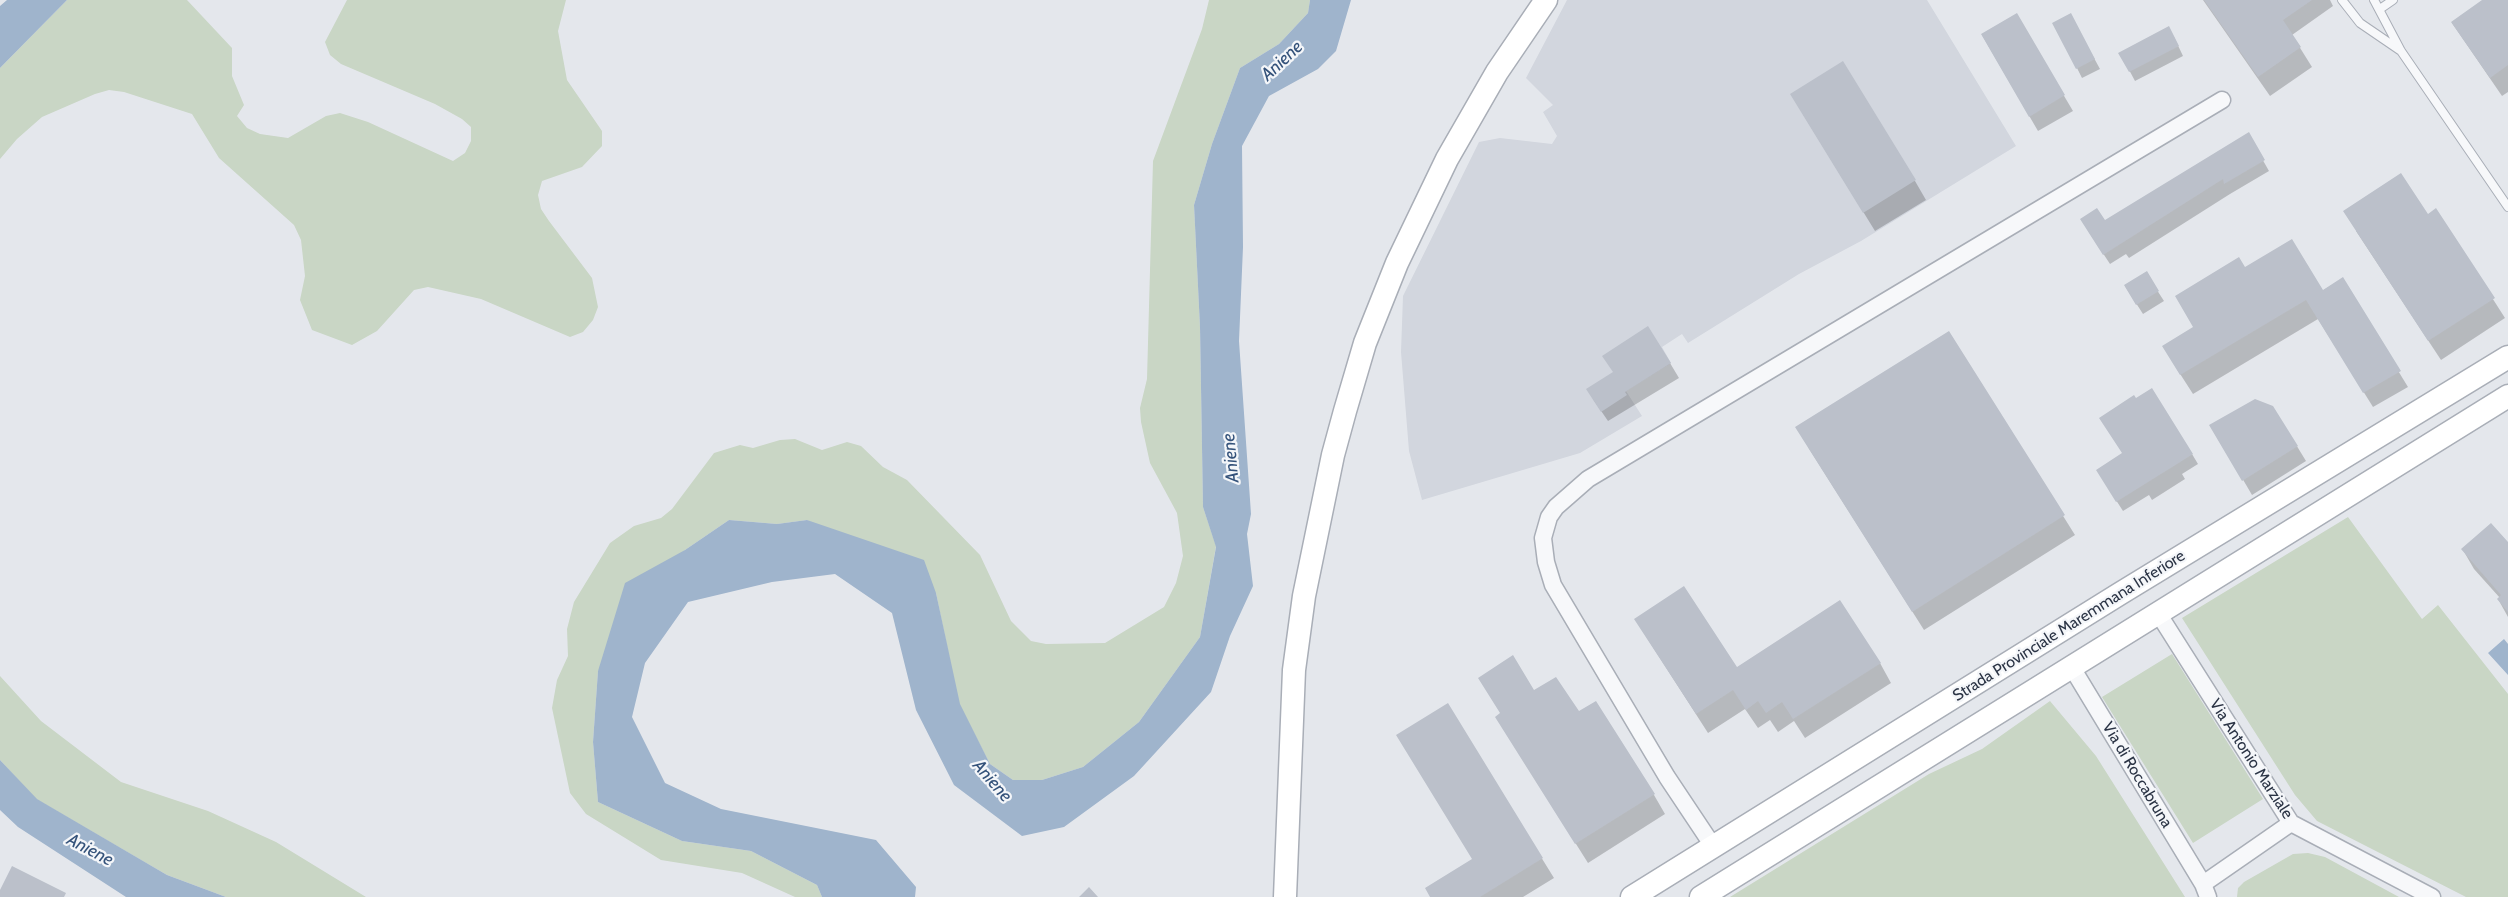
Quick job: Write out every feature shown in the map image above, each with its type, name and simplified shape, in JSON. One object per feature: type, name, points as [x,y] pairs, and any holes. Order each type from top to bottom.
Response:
[{"type":"main road","points":[[1287,891],[1294,670],[1304,596],[1332,455],[1365,343],[1397,263],[1447,159],[1472,114],[1497,72],[1546,0]]},
{"type":"main road","name":"Strada Provinciale Maremmana Inferiore","points":[[1632,897],[2121,593],[2508,357]]},
{"type":"main road","points":[[1701,897],[2508,396]]},
{"type":"street","points":[[1713,846],[1667,777],[1553,585],[1546,562],[1543,538],[1549,517],[1556,507],[1588,479],[2222,100]]},
{"type":"street","name":"Via Antonio Marziale","points":[[2158,613],[2291,823],[2432,897]]},
{"type":"street","name":"Via di Roccabruna","points":[[2071,666],[2206,891],[2291,823]]},
{"type":"lane","points":[[2342,0],[2360,23],[2401,51]]},
{"type":"lane","points":[[2374,0],[2401,51],[2508,207]]},
{"type":"lane","points":[[2380,9],[2393,0]]},
{"type":"shaded area","points":[[1567,0],[1927,0],[2016,146],[1861,241],[1799,274],[1688,343],[1682,334],[1662,347],[1671,363],[1626,391],[1642,416],[1580,453],[1422,500],[1409,451],[1401,352],[1403,296],[1479,142],[1500,138],[1552,144],[1557,136],[1543,112],[1553,105],[1526,78]]},
{"type":"green space","points":[[67,0],[187,0],[232,48],[232,76],[244,105],[237,116],[247,128],[260,134],[288,138],[326,116],[340,113],[368,122],[453,161],[465,153],[471,141],[471,127],[462,119],[435,104],[341,64],[330,55],[325,42],[347,0],[566,0],[558,31],[567,80],[602,131],[602,146],[582,167],[542,181],[538,195],[541,209],[592,278],[598,307],[593,320],[583,332],[570,337],[481,299],[428,287],[414,290],[377,331],[352,345],[312,330],[300,300],[305,276],[301,240],[294,225],[219,158],[192,114],[124,92],[109,90],[95,94],[42,117],[17,139],[0,159],[0,68]]},
{"type":"green space","points":[[1209,0],[1310,0],[1308,13],[1279,44],[1240,68],[1212,144],[1194,205],[1200,327],[1203,507],[1216,546],[1200,637],[1139,722],[1083,767],[1042,780],[1013,780],[990,764],[959,704],[936,593],[807,520],[777,524],[729,520],[685,550],[598,671],[593,742],[598,802],[682,841],[751,851],[817,885],[822,897],[795,897],[742,873],[661,860],[586,814],[570,793],[552,708],[557,680],[568,656],[567,629],[574,602],[610,543],[634,526],[661,518],[672,509],[714,453],[740,445],[753,448],[780,440],[795,439],[822,450],[847,442],[861,446],[883,467],[907,480],[980,555],[1011,621],[1031,641],[1046,644],[1105,643],[1164,607],[1176,583],[1183,556],[1177,513],[1150,463],[1141,422],[1140,408],[1147,379],[1153,161],[1202,29]]},
{"type":"green space","points":[[2348,517],[2422,619],[2438,605],[2508,694],[2508,897],[2466,897],[2317,821],[2295,795],[2182,618]]},
{"type":"green space","points":[[2172,654],[2263,799],[2193,843],[2102,697]]},
{"type":"green space","points":[[0,676],[41,721],[121,782],[208,811],[276,842],[366,897],[226,897],[167,875],[36,799],[0,760]]},
{"type":"green space","points":[[2050,701],[2096,756],[2185,897],[1730,897],[1929,774],[1982,749]]},
{"type":"green space","points":[[2308,853],[2325,857],[2399,897],[2237,897],[2238,888],[2244,882],[2293,854]]},
{"type":"water","points":[[7,0],[67,0],[0,68],[0,6]]},
{"type":"water","name":"Aniene","points":[[1310,0],[1351,0],[1336,51],[1318,69],[1269,96],[1242,146],[1243,247],[1239,341],[1251,514],[1247,534],[1253,586],[1230,636],[1211,692],[1134,776],[1064,827],[1022,836],[954,785],[916,710],[892,613],[835,574],[772,582],[688,602],[645,663],[632,717],[665,783],[721,809],[876,840],[916,887],[915,897],[822,897],[817,885],[751,851],[682,841],[598,802],[593,742],[598,671],[625,583],[685,550],[729,520],[777,524],[807,520],[924,560],[936,593],[960,704],[990,764],[1013,780],[1042,780],[1083,767],[1139,722],[1200,637],[1216,547],[1203,507],[1200,327],[1194,205],[1212,144],[1240,68],[1279,44],[1308,13]]},
{"type":"water","points":[[2504,639],[2508,644],[2508,675],[2488,653]]},
{"type":"water","name":"Aniene","points":[[0,760],[37,799],[167,875],[226,897],[126,897],[18,827],[0,810]]},
{"type":"building","points":[[2204,0],[2312,0],[2283,20],[2301,47],[2258,77]]},
{"type":"building","points":[[2482,0],[2508,0],[2508,65],[2490,78],[2451,22]]},
{"type":"building","points":[[2017,13],[2065,95],[2029,117],[1981,34]]},
{"type":"building","points":[[2071,13],[2095,59],[2076,69],[2052,23]]},
{"type":"building","points":[[2169,26],[2179,46],[2129,72],[2118,53]]},
{"type":"building","points":[[1843,61],[1916,180],[1863,213],[1790,94]]},
{"type":"building","points":[[2249,132],[2265,160],[2224,184],[2223,179],[2103,255],[2080,219],[2097,208],[2105,220]]},
{"type":"building","points":[[2401,173],[2428,214],[2436,208],[2495,298],[2428,341],[2343,211]]},
{"type":"building","points":[[2292,239],[2323,290],[2343,277],[2401,371],[2363,393],[2306,300],[2180,375],[2162,346],[2193,327],[2175,296],[2239,257],[2245,267]]},
{"type":"building","points":[[2147,271],[2159,291],[2136,305],[2124,285]]},
{"type":"building","points":[[1648,326],[1671,363],[1625,392],[1627,395],[1601,412],[1586,389],[1613,372],[1602,356]]},
{"type":"building","points":[[1949,331],[2065,515],[1912,612],[1795,427]]},
{"type":"building","points":[[2152,388],[2193,454],[2116,502],[2096,470],[2122,453],[2099,418],[2134,395],[2136,398]]},
{"type":"building","points":[[2255,399],[2273,406],[2298,446],[2242,481],[2209,425]]},
{"type":"building","points":[[2491,523],[2508,542],[2508,612],[2497,599],[2501,595],[2461,549]]},
{"type":"building","points":[[1684,586],[1737,667],[1840,600],[1881,663],[1793,719],[1782,702],[1766,713],[1758,701],[1746,710],[1733,690],[1696,714],[1634,619]]},
{"type":"building","points":[[1513,655],[1534,690],[1556,677],[1579,711],[1596,701],[1655,794],[1575,844],[1495,717],[1500,713],[1478,678]]},
{"type":"building","points":[[1448,703],[1543,858],[1480,897],[1430,897],[1425,888],[1472,859],[1396,735]]},
{"type":"building","points":[[12,866],[66,893],[64,897],[0,897],[0,890]]},
{"type":"building","points":[[1089,887],[1098,897],[1079,897]]}]
